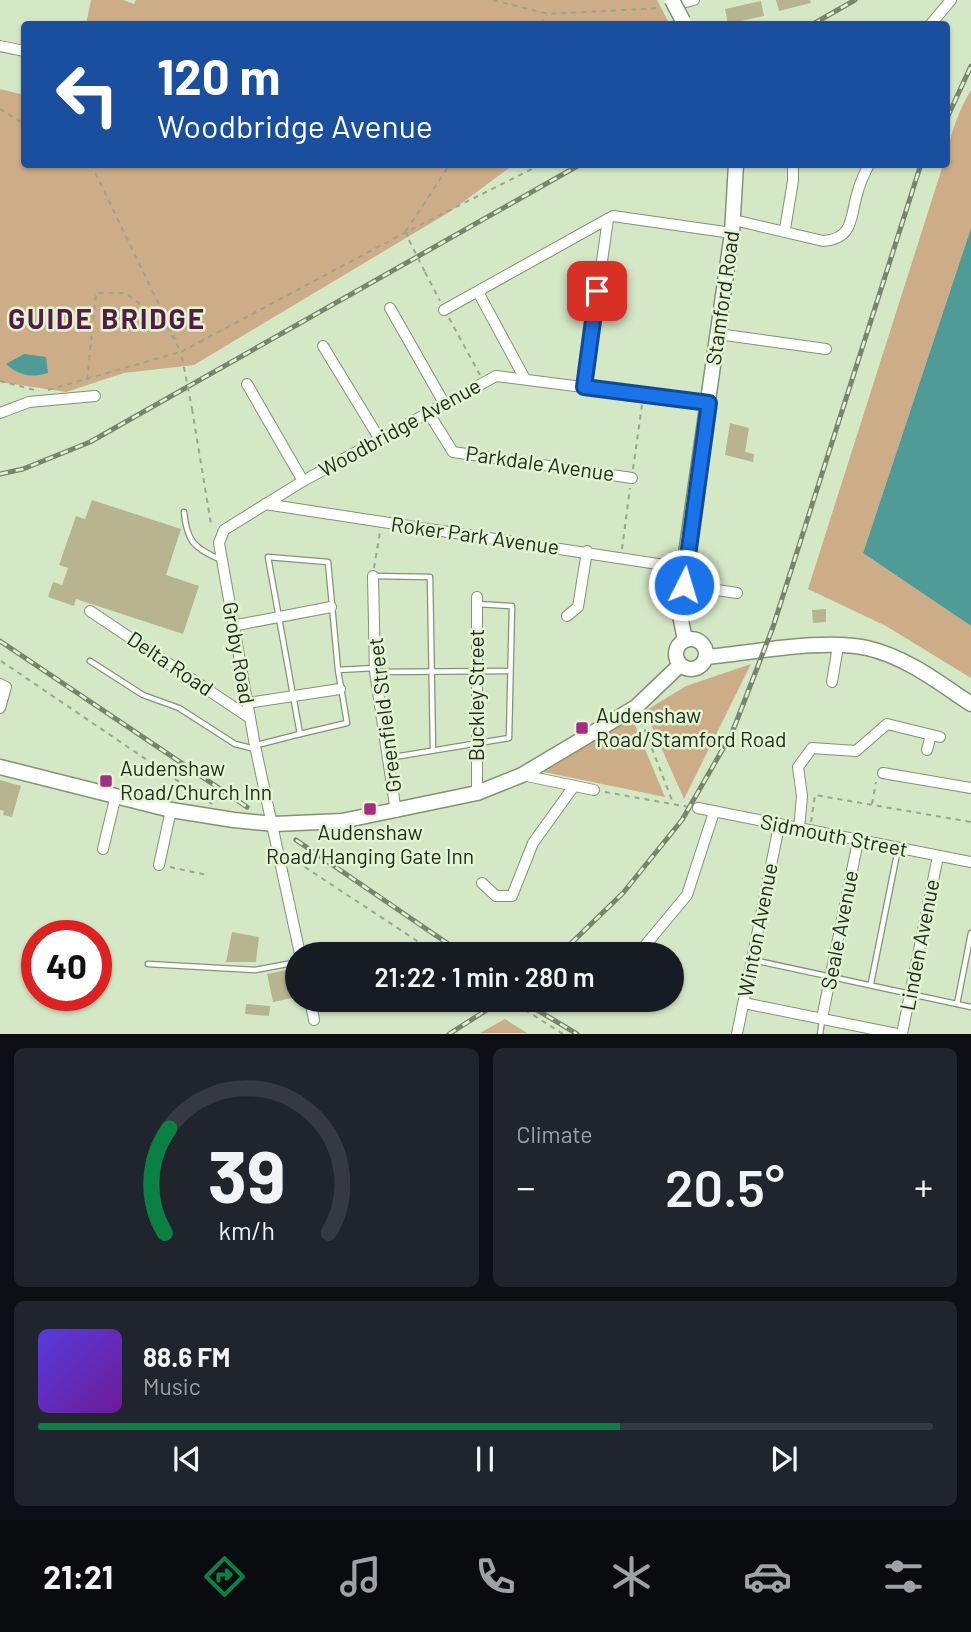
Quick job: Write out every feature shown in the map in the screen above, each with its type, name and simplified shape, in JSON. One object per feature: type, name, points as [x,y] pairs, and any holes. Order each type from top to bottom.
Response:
[{"type":"main road","points":[[679,2],[684,21]]},
{"type":"main road","name":"Stamford Road","points":[[685,640],[680,615],[684,568],[733,227],[736,168]]},
{"type":"main road","points":[[680,665],[676,652],[685,640],[694,639],[701,642],[706,657]]},
{"type":"main road","points":[[680,665],[696,669],[706,657],[838,646],[867,648],[912,665],[971,704]]},
{"type":"main road","points":[[0,767],[171,810],[274,824],[342,821],[397,812],[477,793],[522,775],[636,707],[680,665]]},
{"type":"street","points":[[934,21],[951,0]]},
{"type":"street","points":[[0,46],[21,50]]},
{"type":"street","points":[[785,229],[793,168]]},
{"type":"street","points":[[444,310],[613,216],[785,229],[823,241],[835,240],[847,233],[858,188],[867,168]]},
{"type":"street","points":[[584,387],[608,219]]},
{"type":"street","points":[[478,292],[525,379]]},
{"type":"street","points":[[390,308],[444,403]]},
{"type":"street","points":[[718,334],[826,349]]},
{"type":"street","points":[[323,346],[379,438]]},
{"type":"street","name":"Woodbridge Avenue","points":[[265,504],[379,438],[496,376],[709,403]]},
{"type":"street","points":[[247,384],[303,481]]},
{"type":"street","points":[[0,413],[29,402],[95,396]]},
{"type":"street","name":"Parkdale Avenue","points":[[428,412],[453,452],[632,478]]},
{"type":"street","points":[[224,530],[265,504]]},
{"type":"street","name":"Roker Park Avenue","points":[[265,504],[381,524],[587,551],[684,568]]},
{"type":"street","name":"Groby Road","points":[[224,530],[219,543],[232,626],[298,942]]},
{"type":"street","points":[[567,616],[578,607],[587,551]]},
{"type":"street","name":"Greenfield Street","points":[[373,576],[375,670],[397,812]]},
{"type":"street","points":[[684,585],[737,593]]},
{"type":"street","name":"Buckley Street","points":[[477,600],[477,793]]},
{"type":"street","points":[[232,626],[331,607]]},
{"type":"street","name":"Delta Road","points":[[90,611],[250,718]]},
{"type":"street","points":[[832,682],[838,646]]},
{"type":"street","points":[[0,708],[3,686]]},
{"type":"street","points":[[247,703],[340,689]]},
{"type":"street","points":[[804,830],[798,767],[812,748],[856,751],[887,724],[936,736],[927,750]]},
{"type":"street","points":[[883,773],[971,788]]},
{"type":"street","points":[[522,775],[594,790]]},
{"type":"street","points":[[482,883],[496,896],[512,896],[533,843],[574,786]]},
{"type":"street","points":[[103,849],[116,795]]},
{"type":"street","name":"Sidmouth Street","points":[[698,808],[971,862]]},
{"type":"street","points":[[159,864],[171,810]]},
{"type":"street","points":[[648,942],[687,895],[714,812]]},
{"type":"street","name":"Winton Avenue","points":[[737,1034],[779,826]]},
{"type":"street","name":"Seale Avenue","points":[[822,1018],[858,841]]},
{"type":"street","name":"Linden Avenue","points":[[902,1034],[938,856]]},
{"type":"street","points":[[744,1003],[897,1034]]},
{"type":"street","points":[[312,1012],[314,1020]]},
{"type":"lane","points":[[184,512],[186,530],[197,550],[222,561]]},
{"type":"lane","points":[[90,661],[143,695],[185,710],[235,744],[256,748],[347,723],[340,689],[328,562],[268,557],[300,734]]},
{"type":"lane","points":[[373,576],[430,577],[433,749]]},
{"type":"lane","points":[[388,758],[477,740],[509,738],[512,606],[477,600]]},
{"type":"lane","points":[[338,670],[432,673],[510,671]]},
{"type":"lane","points":[[871,984],[898,849]]},
{"type":"lane","points":[[957,1004],[971,933]]},
{"type":"lane","points":[[752,960],[971,1007]]},
{"type":"lane","points":[[148,964],[255,970],[285,964]]},
{"type":"lane","points":[[820,1034],[822,1018]]},
{"type":"path","points":[[493,0],[548,14],[679,2]]},
{"type":"path","points":[[543,21],[548,14]]},
{"type":"path","points":[[0,109],[21,122]]},
{"type":"path","points":[[93,168],[181,352],[211,524],[224,530]]},
{"type":"path","points":[[406,232],[447,168]]},
{"type":"path","points":[[0,382],[41,391],[181,352],[406,232],[534,168]]},
{"type":"path","points":[[406,232],[444,310],[484,382]]},
{"type":"path","points":[[87,380],[96,293],[125,293],[163,321],[181,352]]},
{"type":"path","points":[[373,576],[381,524]]},
{"type":"path","points":[[1,661],[217,808]]},
{"type":"path","points":[[636,707],[673,804]]},
{"type":"path","points":[[872,805],[877,781],[883,773]]},
{"type":"path","points":[[594,790],[698,808]]},
{"type":"path","points":[[804,830],[816,796],[971,822]]},
{"type":"path","points":[[287,855],[419,942]]},
{"type":"path","points":[[159,864],[207,875]]},
{"type":"path","points":[[528,1012],[563,1034]]},
{"type":"shaded area","points":[[91,0],[123,0],[134,4],[136,0],[657,0],[668,21],[87,21]]},
{"type":"shaded area","points":[[0,89],[21,94],[21,168],[509,168],[451,211],[194,365],[124,373],[66,392],[0,382]]},
{"type":"shaded area","points":[[971,90],[971,228],[863,553],[971,626],[971,678],[886,626],[808,589],[942,168],[950,168],[950,141]]},
{"type":"shaded area","points":[[751,664],[684,799],[645,711],[686,686]]},
{"type":"shaded area","points":[[632,718],[665,797],[539,771]]},
{"type":"shaded area","points":[[505,1019],[527,1033],[480,1033]]},
{"type":"water","points":[[971,228],[971,626],[863,553]]},
{"type":"water","points":[[24,354],[46,357],[48,373],[26,375],[6,364]]},
{"type":"building","points":[[776,0],[810,0],[811,3],[779,11]]},
{"type":"building","points":[[761,1],[764,16],[727,21],[725,9]]},
{"type":"building","points":[[730,423],[749,428],[745,452],[754,454],[753,462],[725,455]]},
{"type":"building","points":[[92,500],[181,529],[166,575],[199,586],[183,634],[76,599],[74,606],[48,597],[53,582],[62,585],[68,568],[59,565],[76,516],[85,519]]},
{"type":"building","points":[[826,609],[826,622],[813,623],[812,610]]},
{"type":"building","points":[[0,780],[21,786],[12,817],[3,815],[4,811],[0,810]]},
{"type":"building","points":[[232,932],[259,937],[256,962],[226,962]]},
{"type":"building","points":[[285,970],[285,999],[273,1002],[267,974]]},
{"type":"building","points":[[246,1004],[270,1006],[269,1016],[245,1014]]},
{"type":"railway","points":[[818,21],[855,0]]},
{"type":"railway","points":[[950,112],[971,66]]},
{"type":"railway","points":[[0,474],[23,469],[90,442],[574,168]]},
{"type":"railway","points":[[572,942],[623,893],[682,820],[732,733],[773,627],[920,168]]},
{"type":"railway","points":[[0,641],[247,807]]},
{"type":"railway","points":[[296,840],[445,942]]},
{"type":"railway","points":[[449,1034],[484,1012]]},
{"type":"railway","points":[[541,1012],[577,1034]]},
{"type":"place","name":"Audenshaw Road/Stamford Road","points":[[582,728]]},
{"type":"place","name":"Audenshaw Road/Church Inn","points":[[106,781]]},
{"type":"place","name":"Audenshaw Road/Hanging Gate Inn","points":[[370,809]]},
{"type":"district","name":"GUIDE BRIDGE","points":[[107,319]]},
{"type":"route","points":[[597,291],[584,387],[709,403],[684,568],[684,585]]}]
